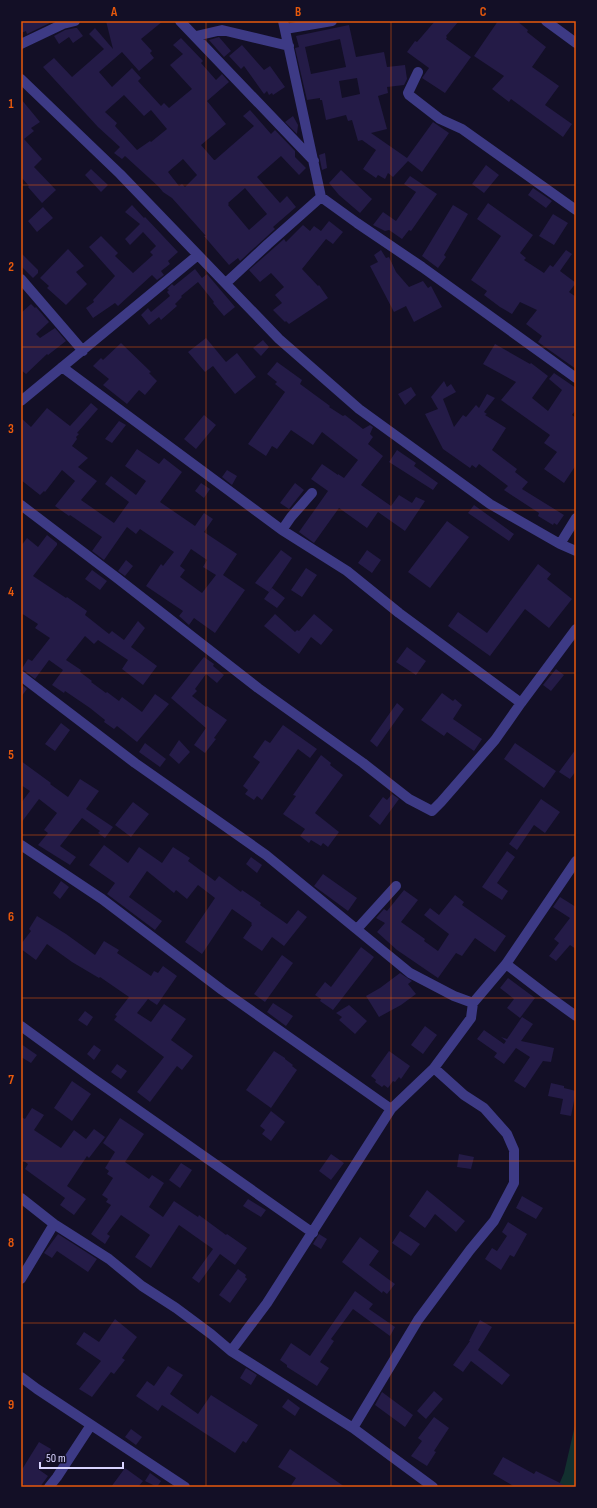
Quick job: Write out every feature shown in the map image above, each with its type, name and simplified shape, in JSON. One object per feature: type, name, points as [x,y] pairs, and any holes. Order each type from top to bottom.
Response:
[{"type":"street","points":[[21,44],[64,24],[74,21]]},
{"type":"street","points":[[180,21],[314,161]]},
{"type":"street","points":[[332,21],[284,25],[290,46],[322,197],[576,378]]},
{"type":"street","points":[[546,21],[576,43]]},
{"type":"street","points":[[196,36],[222,30],[290,46]]},
{"type":"street","points":[[418,72],[408,93],[409,96],[440,119],[462,129],[576,210]]},
{"type":"street","points":[[21,79],[120,174],[279,339],[359,409],[490,504],[560,544],[576,551]]},
{"type":"street","points":[[226,283],[322,197]]},
{"type":"street","points":[[21,401],[198,255]]},
{"type":"street","points":[[21,279],[83,351]]},
{"type":"street","points":[[62,366],[282,530],[347,571],[399,613],[521,702]]},
{"type":"street","points":[[282,530],[312,493]]},
{"type":"street","points":[[21,505],[258,688],[363,763],[409,799],[432,811],[495,740],[521,702],[576,630]]},
{"type":"street","points":[[560,544],[576,518]]},
{"type":"street","points":[[21,676],[135,763],[266,855],[410,973],[454,996],[473,1002]]},
{"type":"street","points":[[21,845],[102,899],[222,990],[391,1109]]},
{"type":"street","points":[[231,1351],[313,1233],[391,1109],[434,1068],[471,1018],[473,1002],[506,964],[576,861]]},
{"type":"street","points":[[357,929],[396,886]]},
{"type":"street","points":[[506,964],[544,994],[576,1016]]},
{"type":"street","points":[[21,1026],[171,1134],[313,1233]]},
{"type":"street","points":[[353,1428],[418,1320],[470,1250],[494,1221],[514,1183],[514,1150],[507,1134],[484,1108],[464,1095],[434,1068]]},
{"type":"street","points":[[21,1198],[54,1224],[109,1259],[142,1286],[176,1308],[231,1351],[353,1428],[433,1487]]},
{"type":"street","points":[[21,1279],[54,1224]]},
{"type":"street","points":[[21,1377],[184,1487]]},
{"type":"street","points":[[49,1487],[91,1425]]},
{"type":"green space","points":[[576,1421],[576,1487],[558,1487],[564,1473]]},
{"type":"building","points":[[27,21],[54,21],[27,34],[26,31],[21,33],[21,24]]},
{"type":"building","points":[[106,21],[163,21],[141,39],[152,51],[150,53],[154,58],[139,71],[122,52],[99,72],[112,87],[132,68],[141,78],[138,81],[161,106],[164,103],[169,108],[192,89],[170,65],[183,54],[173,45],[181,38],[203,61],[201,63],[216,80],[222,74],[229,82],[207,101],[226,124],[201,145],[214,160],[254,126],[243,116],[250,110],[271,134],[275,130],[295,151],[295,157],[306,168],[299,175],[281,156],[257,177],[280,203],[287,196],[296,207],[273,227],[275,229],[240,261],[238,258],[229,265],[204,236],[206,236],[172,198],[163,192],[125,156],[122,159],[114,153],[120,147],[98,127],[43,67],[54,58],[72,77],[104,49],[89,34],[95,28],[113,49]],"holes":[[[124,95],[144,116],[151,110],[167,129],[151,142],[150,141],[137,150],[115,126],[117,123],[105,112]],[[183,159],[197,175],[185,187],[182,184],[179,186],[168,172]],[[245,188],[267,214],[249,230],[228,205],[228,203]]]},
{"type":"building","points":[[435,21],[459,21],[446,36],[446,39],[471,57],[445,93],[422,78],[429,68],[407,52],[415,41],[417,42]]},
{"type":"building","points":[[498,21],[517,21],[528,30],[527,32],[546,47],[532,67],[559,86],[545,105],[572,124],[563,137],[511,99],[509,102],[492,89],[504,76],[474,56]]},
{"type":"building","points":[[349,25],[356,57],[384,52],[387,67],[405,65],[407,79],[404,85],[387,87],[388,93],[378,96],[387,129],[371,133],[407,158],[433,122],[449,133],[422,172],[408,161],[393,177],[388,173],[385,179],[378,175],[376,178],[363,169],[376,150],[362,140],[358,141],[352,120],[348,121],[346,115],[326,120],[322,100],[320,100],[320,98],[307,100],[295,48],[299,47],[296,36]],"holes":[[[340,39],[346,67],[311,74],[305,47]],[[357,78],[360,94],[342,98],[339,81]]]},
{"type":"building","points":[[77,28],[83,36],[73,43],[69,37],[59,44],[54,36],[65,30]]},
{"type":"building","points":[[219,37],[231,51],[224,57],[209,40]]},
{"type":"building","points":[[242,45],[264,70],[270,66],[285,87],[273,95],[272,93],[269,95],[267,91],[264,94],[244,66],[241,69],[229,56]]},
{"type":"building","points":[[21,99],[40,122],[31,128],[34,131],[24,139],[42,159],[34,167],[56,190],[42,203],[21,177]]},
{"type":"building","points":[[293,116],[298,125],[297,134],[285,122]]},
{"type":"building","points":[[325,153],[327,168],[322,170],[319,155]]},
{"type":"building","points":[[486,165],[499,175],[484,193],[472,184]]},
{"type":"building","points":[[91,169],[108,185],[101,192],[85,175]]},
{"type":"building","points":[[341,170],[372,199],[360,213],[339,195],[329,183]]},
{"type":"building","points":[[410,176],[437,194],[411,231],[409,230],[402,239],[389,230],[385,231],[373,225],[383,212],[396,221],[416,192],[404,184]]},
{"type":"building","points":[[533,188],[552,201],[546,208],[528,195]]},
{"type":"building","points":[[488,203],[533,235],[520,253],[526,258],[524,260],[544,273],[550,265],[553,267],[566,250],[572,254],[560,271],[576,283],[569,292],[576,297],[576,369],[538,342],[542,336],[526,324],[537,310],[520,302],[512,314],[484,295],[487,291],[471,280],[501,236],[477,219]]},
{"type":"building","points":[[132,205],[178,252],[168,261],[170,264],[161,271],[164,275],[157,280],[152,275],[118,306],[115,303],[93,318],[86,308],[94,302],[93,300],[115,276],[89,247],[101,236],[118,253],[115,256],[133,273],[153,255],[150,252],[156,246],[143,232],[130,245],[125,239],[140,224],[125,212]]},
{"type":"building","points":[[453,205],[468,214],[444,255],[446,257],[438,268],[422,256]]},
{"type":"building","points":[[43,207],[53,218],[37,232],[28,221]]},
{"type":"building","points":[[553,214],[568,223],[554,245],[539,236]]},
{"type":"building","points":[[329,221],[343,232],[333,244],[326,239],[302,269],[318,286],[319,285],[328,298],[289,324],[273,310],[282,303],[275,295],[284,287],[271,273],[260,282],[249,270],[284,239],[286,242],[303,225],[310,231],[314,226],[321,231]]},
{"type":"building","points":[[68,249],[84,266],[76,272],[87,284],[66,305],[47,288],[49,286],[40,278]]},
{"type":"building","points":[[381,250],[386,258],[389,257],[396,272],[409,287],[423,281],[428,288],[431,286],[442,307],[414,322],[406,306],[394,312],[370,266],[378,262],[374,255]]},
{"type":"building","points":[[21,253],[38,270],[38,273],[33,278],[21,266]]},
{"type":"building","points":[[195,269],[202,278],[207,274],[235,307],[224,316],[198,282],[181,296],[182,297],[175,304],[177,306],[161,320],[159,317],[149,325],[141,315],[148,308],[151,312],[170,296],[167,292],[169,290],[167,289],[172,284],[174,286]]},
{"type":"building","points":[[31,304],[35,308],[36,307],[49,322],[36,334],[40,338],[55,328],[66,341],[48,355],[47,354],[26,374],[21,370],[21,313]]},
{"type":"building","points":[[206,338],[226,362],[237,353],[256,377],[235,394],[213,366],[205,372],[188,352]]},
{"type":"building","points":[[263,340],[269,347],[261,356],[253,348]]},
{"type":"building","points":[[121,343],[151,372],[149,373],[157,381],[145,395],[139,390],[127,404],[103,385],[109,379],[93,366],[101,358],[103,360]]},
{"type":"building","points":[[495,344],[530,364],[531,363],[548,376],[532,398],[548,411],[562,390],[549,379],[554,373],[576,388],[576,410],[572,415],[576,418],[576,465],[564,483],[544,469],[557,452],[544,443],[550,435],[501,400],[516,382],[483,364]]},
{"type":"building","points":[[277,362],[302,380],[300,384],[330,406],[329,407],[343,416],[345,415],[363,429],[370,425],[373,427],[370,434],[373,437],[368,444],[383,456],[361,485],[391,506],[399,495],[412,503],[416,497],[425,501],[405,531],[378,512],[367,528],[339,508],[314,543],[299,532],[328,491],[311,479],[322,464],[344,478],[358,460],[322,432],[313,445],[291,430],[277,449],[272,446],[266,456],[248,444],[285,392],[275,384],[277,382],[267,374]]},
{"type":"building","points":[[444,381],[447,387],[451,384],[456,392],[443,399],[454,427],[463,415],[466,417],[476,405],[479,408],[487,394],[495,398],[484,412],[487,414],[485,415],[506,428],[492,450],[517,469],[515,472],[528,482],[522,489],[564,515],[557,525],[554,523],[553,525],[538,516],[539,513],[504,490],[508,486],[479,464],[476,468],[472,465],[470,468],[443,449],[425,414],[438,409],[431,397]]},
{"type":"building","points":[[411,387],[416,395],[405,405],[398,394]]},
{"type":"building","points":[[91,403],[98,409],[77,433],[79,434],[72,446],[88,458],[78,467],[97,481],[81,500],[114,523],[129,502],[105,484],[111,476],[136,495],[146,481],[125,466],[137,449],[159,464],[164,458],[182,472],[160,502],[195,526],[204,513],[213,519],[204,532],[237,554],[223,575],[245,590],[215,633],[194,618],[189,625],[179,616],[183,611],[146,586],[161,564],[163,566],[174,552],[140,529],[136,534],[127,527],[104,560],[92,551],[102,537],[55,506],[75,481],[62,470],[45,492],[44,491],[40,495],[21,480],[21,418],[31,427],[47,408],[70,426]],"holes":[[[191,549],[207,560],[203,567],[216,575],[202,593],[180,577],[185,570],[180,566]]]},
{"type":"building","points":[[204,415],[216,425],[196,449],[184,439]]},
{"type":"building","points":[[119,421],[126,425],[112,443],[105,439]]},
{"type":"building","points":[[397,450],[416,463],[414,466],[438,483],[433,490],[389,462]]},
{"type":"building","points":[[227,470],[237,476],[232,485],[222,477]]},
{"type":"building","points":[[201,483],[210,489],[204,498],[195,491]]},
{"type":"building","points":[[295,483],[304,490],[289,509],[280,503]]},
{"type":"building","points":[[474,505],[514,534],[509,541],[468,513]]},
{"type":"building","points":[[447,521],[469,537],[430,588],[408,572]]},
{"type":"building","points":[[47,535],[57,543],[57,545],[33,576],[87,611],[85,615],[109,634],[112,631],[124,640],[138,621],[145,628],[131,647],[157,666],[143,685],[122,669],[128,660],[98,640],[94,644],[85,636],[66,660],[81,670],[80,672],[106,693],[107,692],[119,701],[122,697],[142,712],[155,694],[169,704],[137,742],[117,726],[114,729],[104,722],[105,720],[90,708],[65,691],[64,693],[52,685],[63,670],[49,660],[35,679],[25,671],[21,670],[28,659],[32,661],[50,638],[35,628],[38,624],[21,613],[21,546],[27,538],[38,547]]},
{"type":"building","points":[[281,550],[292,558],[269,592],[255,583]]},
{"type":"building","points":[[367,550],[381,560],[372,573],[358,563]]},
{"type":"building","points":[[126,560],[133,566],[125,576],[118,571]]},
{"type":"building","points":[[538,564],[551,574],[547,579],[572,599],[549,628],[525,609],[490,656],[448,626],[458,612],[487,633]]},
{"type":"building","points":[[306,568],[317,575],[302,597],[291,590]]},
{"type":"building","points":[[92,570],[107,581],[100,590],[85,579]]},
{"type":"building","points":[[272,588],[285,598],[277,608],[264,599]]},
{"type":"building","points":[[275,614],[295,632],[297,630],[299,631],[314,614],[333,630],[321,645],[311,637],[299,654],[264,626]]},
{"type":"building","points":[[407,647],[426,661],[416,675],[396,662]]},
{"type":"building","points":[[204,657],[214,664],[213,666],[224,675],[217,683],[206,674],[195,689],[197,691],[192,696],[227,720],[214,738],[216,739],[205,753],[194,745],[206,728],[171,698]]},
{"type":"building","points":[[556,669],[564,675],[551,691],[543,685]]},
{"type":"building","points":[[21,684],[27,689],[21,697]]},
{"type":"building","points":[[442,693],[453,701],[455,699],[462,705],[453,719],[482,739],[474,751],[447,732],[444,736],[421,720]]},
{"type":"building","points":[[397,703],[404,709],[377,747],[370,741]]},
{"type":"building","points":[[61,723],[70,730],[55,751],[45,744]]},
{"type":"building","points":[[283,725],[317,749],[310,758],[298,749],[262,800],[257,796],[254,800],[245,794],[248,790],[243,786],[260,762],[253,757],[265,740],[270,743]]},
{"type":"building","points":[[179,740],[190,752],[179,764],[169,755]]},
{"type":"building","points":[[145,743],[166,759],[160,767],[139,752]]},
{"type":"building","points":[[515,743],[556,771],[544,788],[504,759]]},
{"type":"building","points":[[576,749],[576,771],[570,779],[559,772]]},
{"type":"building","points":[[321,755],[331,763],[330,765],[343,775],[315,813],[339,832],[328,847],[323,843],[321,846],[311,840],[309,843],[300,836],[305,829],[283,814],[296,796],[293,795]]},
{"type":"building","points":[[21,761],[68,797],[80,779],[99,791],[86,809],[113,827],[105,838],[98,833],[100,831],[82,818],[60,846],[76,857],[70,865],[38,845],[48,833],[44,830],[57,813],[39,799],[21,823],[21,803],[30,791],[21,785]]},
{"type":"building","points":[[392,794],[399,799],[380,825],[369,816],[383,797],[387,800]]},
{"type":"building","points":[[541,799],[560,812],[545,833],[534,825],[517,850],[509,844]]},
{"type":"building","points":[[133,802],[149,814],[131,837],[115,825]]},
{"type":"building","points":[[104,845],[128,863],[139,847],[162,863],[173,847],[190,858],[188,861],[215,881],[219,876],[241,892],[242,890],[261,903],[260,905],[287,924],[298,910],[307,917],[284,946],[272,937],[262,951],[243,938],[252,923],[232,909],[202,954],[185,942],[215,898],[198,885],[187,899],[176,890],[174,893],[147,871],[129,897],[162,921],[155,930],[107,894],[115,883],[89,865]]},
{"type":"building","points":[[507,851],[515,857],[497,883],[508,891],[502,900],[482,887]]},
{"type":"building","points":[[251,857],[262,865],[257,873],[246,864]]},
{"type":"building","points":[[323,874],[357,898],[348,911],[314,886]]},
{"type":"building","points":[[61,881],[69,887],[60,899],[53,893]]},
{"type":"building","points":[[404,890],[418,900],[401,922],[425,939],[424,941],[438,951],[449,934],[424,915],[430,908],[439,915],[455,895],[464,902],[462,905],[506,936],[495,952],[475,938],[462,956],[456,953],[438,978],[397,950],[377,932],[385,923],[376,918],[384,909],[387,911]]},
{"type":"building","points":[[560,897],[576,907],[576,949],[570,945],[556,961],[549,956],[559,943],[554,939],[570,918],[553,907]]},
{"type":"building","points":[[37,916],[66,934],[95,955],[104,941],[119,950],[117,953],[151,976],[154,971],[158,973],[163,966],[177,976],[157,1005],[148,999],[137,1013],[151,1022],[164,1004],[186,1019],[171,1040],[193,1056],[182,1070],[177,1066],[150,1102],[137,1092],[164,1057],[114,1020],[117,1016],[115,1015],[129,997],[100,977],[99,978],[72,962],[47,944],[36,960],[21,949],[21,944],[31,931],[29,929]]},
{"type":"building","points":[[361,947],[374,957],[333,1010],[320,1001],[321,999],[315,995],[325,982],[331,987]]},
{"type":"building","points":[[282,955],[293,963],[265,1002],[254,994]]},
{"type":"building","points":[[400,973],[412,981],[408,984],[416,994],[401,1005],[379,1017],[366,996],[380,988]]},
{"type":"building","points":[[508,978],[535,998],[520,1018],[507,1008],[514,999],[500,988]]},
{"type":"building","points":[[273,1003],[293,1016],[286,1026],[267,1012]]},
{"type":"building","points":[[349,1005],[367,1021],[355,1034],[339,1020],[342,1017],[336,1013]]},
{"type":"building","points":[[85,1011],[93,1017],[87,1026],[78,1020]]},
{"type":"building","points":[[522,1017],[533,1024],[521,1041],[554,1048],[551,1062],[543,1061],[525,1088],[514,1081],[530,1057],[516,1048],[504,1064],[494,1057],[497,1053],[477,1039],[484,1030],[504,1044],[506,1041],[501,1037],[507,1039]]},
{"type":"building","points":[[425,1026],[437,1035],[423,1054],[411,1045]]},
{"type":"building","points":[[21,1044],[37,1055],[31,1063],[21,1057]]},
{"type":"building","points":[[94,1045],[101,1050],[94,1060],[87,1054]]},
{"type":"building","points":[[274,1051],[285,1058],[297,1070],[271,1108],[246,1090]]},
{"type":"building","points":[[389,1051],[410,1066],[401,1079],[399,1077],[395,1082],[393,1081],[388,1088],[384,1085],[382,1087],[375,1082],[376,1080],[371,1076]]},
{"type":"building","points":[[117,1064],[127,1071],[121,1079],[111,1072]]},
{"type":"building","points":[[72,1081],[91,1094],[72,1121],[54,1108]]},
{"type":"building","points":[[551,1083],[576,1091],[571,1116],[560,1114],[563,1099],[548,1096]]},
{"type":"building","points":[[32,1108],[44,1115],[34,1130],[61,1148],[74,1130],[86,1139],[94,1129],[105,1137],[89,1158],[87,1156],[67,1186],[86,1199],[74,1215],[60,1205],[65,1198],[25,1169],[28,1164],[21,1159],[21,1117],[25,1119]]},
{"type":"building","points":[[271,1111],[285,1122],[271,1141],[262,1134],[265,1130],[260,1126]]},
{"type":"building","points":[[120,1118],[144,1134],[125,1162],[149,1179],[152,1175],[164,1183],[149,1207],[163,1217],[174,1201],[198,1217],[199,1215],[247,1248],[235,1265],[220,1254],[199,1283],[192,1278],[213,1249],[179,1225],[151,1268],[135,1257],[150,1235],[121,1215],[107,1234],[110,1236],[105,1244],[91,1234],[111,1205],[106,1202],[108,1199],[102,1195],[113,1178],[107,1174],[109,1171],[105,1168],[115,1152],[103,1143]]},
{"type":"building","points":[[331,1154],[344,1163],[331,1180],[319,1171]]},
{"type":"building","points":[[459,1154],[474,1157],[471,1169],[457,1167]]},
{"type":"building","points":[[181,1163],[192,1170],[180,1188],[169,1180]]},
{"type":"building","points":[[427,1190],[465,1221],[456,1232],[435,1214],[425,1228],[409,1216]]},
{"type":"building","points":[[522,1196],[543,1208],[536,1219],[516,1208]]},
{"type":"building","points":[[248,1199],[266,1210],[261,1217],[243,1206]]},
{"type":"building","points":[[508,1222],[527,1234],[514,1257],[510,1255],[501,1270],[485,1259],[492,1248],[497,1251],[507,1236],[502,1232]]},
{"type":"building","points":[[400,1231],[420,1244],[411,1256],[392,1243]]},
{"type":"building","points":[[58,1234],[97,1259],[88,1272],[57,1251],[52,1258],[44,1253]]},
{"type":"building","points":[[319,1234],[327,1239],[321,1249],[313,1244]]},
{"type":"building","points":[[360,1237],[379,1251],[369,1265],[395,1284],[387,1294],[383,1291],[382,1293],[342,1262]]},
{"type":"building","points":[[238,1269],[246,1275],[245,1277],[247,1279],[230,1303],[219,1295]]},
{"type":"building","points":[[355,1291],[373,1304],[369,1309],[395,1327],[390,1336],[353,1309],[331,1339],[334,1341],[320,1362],[329,1368],[317,1386],[287,1367],[287,1365],[280,1360],[291,1343],[310,1356]]},
{"type":"building","points":[[115,1319],[137,1337],[122,1358],[125,1360],[114,1374],[111,1372],[92,1397],[79,1389],[101,1361],[76,1344],[84,1332],[99,1342]]},
{"type":"building","points":[[480,1320],[492,1327],[478,1350],[510,1375],[502,1385],[471,1361],[463,1372],[453,1365],[470,1341]]},
{"type":"building","points":[[168,1366],[183,1375],[170,1394],[198,1414],[211,1395],[258,1425],[246,1443],[243,1441],[235,1453],[162,1405],[158,1411],[136,1396],[147,1381],[154,1386]]},
{"type":"building","points":[[246,1368],[257,1375],[251,1385],[240,1378]]},
{"type":"building","points":[[434,1391],[443,1399],[426,1419],[417,1411]]},
{"type":"building","points":[[382,1392],[413,1415],[405,1427],[375,1405]]},
{"type":"building","points":[[288,1399],[300,1408],[295,1416],[282,1407]]},
{"type":"building","points":[[434,1417],[449,1428],[434,1451],[436,1452],[427,1466],[411,1456],[422,1441],[418,1438]]},
{"type":"building","points":[[131,1429],[142,1437],[136,1445],[125,1437]]},
{"type":"building","points":[[39,1442],[51,1449],[38,1469],[48,1476],[40,1487],[27,1487],[21,1483],[21,1471]]},
{"type":"building","points":[[290,1449],[345,1487],[290,1487],[296,1478],[278,1467]]},
{"type":"building","points":[[503,1457],[534,1474],[536,1471],[568,1487],[515,1487],[493,1474]]},
{"type":"building","points":[[125,1468],[143,1481],[138,1487],[111,1487]]},
{"type":"building","points":[[150,1473],[161,1481],[157,1487],[145,1481]]}]
